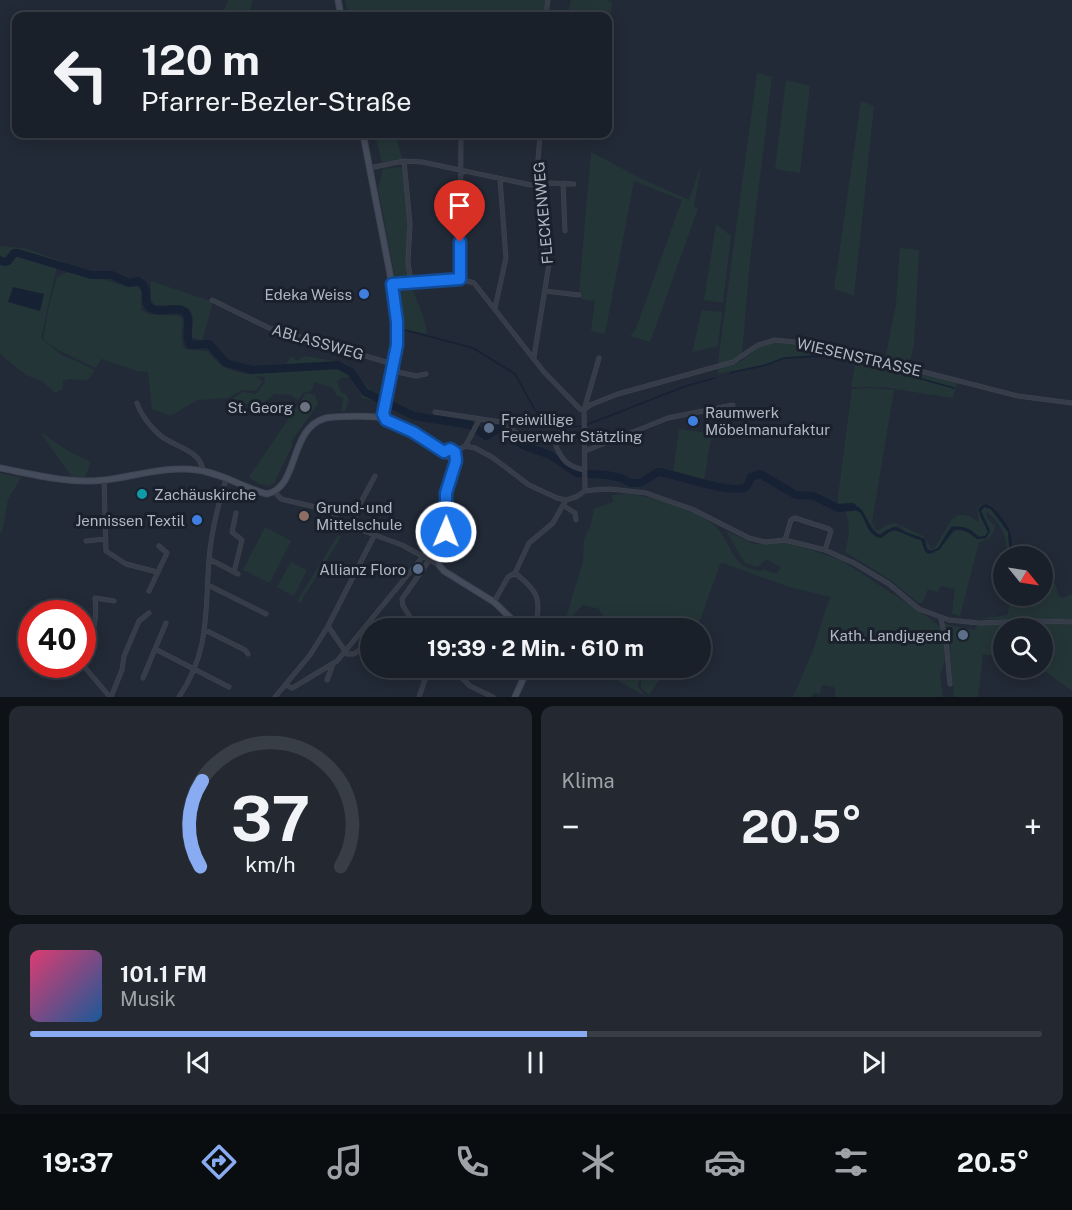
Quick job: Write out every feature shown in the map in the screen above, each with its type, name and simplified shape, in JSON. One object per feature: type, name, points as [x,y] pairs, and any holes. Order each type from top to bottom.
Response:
[{"type":"street","points":[[364,138],[392,284],[397,322],[397,345],[384,417]]},
{"type":"street","points":[[460,138],[460,279]]},
{"type":"street","name":"FLECKENWEG","points":[[534,357],[545,291],[548,253],[536,164],[539,138]]},
{"type":"street","points":[[369,168],[404,161],[422,162],[531,185],[573,184]]},
{"type":"street","points":[[404,161],[410,224],[408,263],[411,282]]},
{"type":"street","points":[[495,308],[506,258],[500,179]]},
{"type":"street","points":[[563,183],[565,231]]},
{"type":"street","points":[[392,284],[460,279],[474,283],[544,372],[580,409],[585,410]]},
{"type":"street","points":[[545,291],[579,295]]},
{"type":"street","name":"ABLASSWEG","points":[[212,300],[269,328],[416,376],[426,374]]},
{"type":"street","name":"WIESENSTRASSE","points":[[585,410],[590,405],[621,393],[733,362],[761,344],[775,340],[815,344],[1018,396],[1072,403]]},
{"type":"street","points":[[585,491],[585,410],[599,358]]},
{"type":"street","points":[[137,403],[140,413],[161,436],[199,459],[203,471]]},
{"type":"street","points":[[585,451],[668,418],[734,405]]},
{"type":"street","points":[[435,412],[501,422],[521,436]]},
{"type":"street","points":[[0,468],[65,480],[104,480],[171,468],[203,471],[267,494],[275,492],[284,483],[305,432],[324,419],[336,417],[384,417],[456,461]]},
{"type":"street","points":[[455,452],[465,446],[479,420]]},
{"type":"street","points":[[559,434],[556,446],[562,459],[573,467],[585,471]]},
{"type":"street","points":[[465,446],[475,448],[492,457],[529,485],[557,498],[566,500],[585,491],[610,489],[646,494],[692,509],[749,538],[765,542],[785,540],[825,550],[854,563],[889,584],[919,609],[941,618],[978,623],[1072,622]]},
{"type":"street","points":[[444,452],[450,449],[455,452]]},
{"type":"street","points":[[439,565],[438,557],[447,520],[446,493],[456,461],[455,452]]},
{"type":"street","points":[[352,527],[360,504],[375,476]]},
{"type":"street","points":[[178,697],[194,669],[206,630],[212,531],[226,479]]},
{"type":"street","points":[[104,480],[106,551],[126,564],[157,572]]},
{"type":"street","points":[[275,492],[281,499],[315,507],[352,527],[375,534],[424,555],[444,571],[494,602],[511,618]]},
{"type":"street","points":[[494,602],[508,577],[515,573],[529,543],[553,524],[566,500]]},
{"type":"street","points":[[564,506],[575,513],[576,520]]},
{"type":"street","points":[[209,559],[236,573],[242,540],[232,532],[236,513]]},
{"type":"street","points":[[785,540],[791,520],[795,518],[831,531],[825,550]]},
{"type":"street","points":[[89,522],[106,521]]},
{"type":"street","points":[[275,697],[310,655],[328,626],[375,534]]},
{"type":"street","points":[[86,541],[106,540]]},
{"type":"street","points":[[149,591],[169,553],[159,546]]},
{"type":"street","points":[[286,685],[292,688],[333,664],[424,555]]},
{"type":"street","points":[[411,618],[403,606],[402,599],[430,559],[438,557]]},
{"type":"street","points":[[515,573],[536,592],[535,618]]},
{"type":"street","points":[[208,585],[266,614]]},
{"type":"street","points":[[95,600],[95,598],[114,601]]},
{"type":"street","points":[[94,678],[110,697],[139,621],[148,613]]},
{"type":"street","points":[[941,618],[946,641],[950,684]]},
{"type":"street","points":[[143,678],[166,622]]},
{"type":"street","points":[[328,626],[344,651],[351,655],[360,649]]},
{"type":"street","points":[[206,630],[245,650],[248,654]]},
{"type":"street","points":[[155,649],[230,687]]},
{"type":"street","points":[[327,680],[333,664]]},
{"type":"street","points":[[419,697],[426,678]]},
{"type":"street","points":[[462,678],[470,686],[493,697]]},
{"type":"street","points":[[515,697],[524,678]]},
{"type":"shaded area","points":[[228,0],[252,0],[250,12],[224,12]]},
{"type":"shaded area","points":[[345,0],[547,0],[546,12],[348,12]]},
{"type":"shaded area","points":[[571,0],[607,0],[612,3],[611,12],[568,12]]},
{"type":"shaded area","points":[[757,73],[772,77],[750,260],[742,355],[720,364],[718,362]]},
{"type":"shaded area","points":[[786,80],[810,86],[800,173],[775,169]]},
{"type":"shaded area","points":[[861,101],[874,106],[854,296],[834,289]]},
{"type":"shaded area","points":[[376,138],[397,138],[402,159],[382,162]]},
{"type":"shaded area","points":[[591,152],[689,200],[701,165],[694,206],[698,209],[650,342],[630,336],[635,331],[682,200],[634,181],[605,334],[591,331],[595,301],[581,299],[582,293],[579,293]]},
{"type":"shaded area","points":[[401,167],[409,230],[406,263],[408,277],[397,280],[378,188],[383,169]]},
{"type":"shaded area","points":[[716,224],[731,236],[723,303],[704,300]]},
{"type":"shaded area","points":[[0,246],[24,248],[67,263],[66,266],[17,251],[15,255],[57,266],[41,338],[60,354],[95,370],[89,379],[63,381],[63,389],[55,393],[42,381],[26,375],[0,354]]},
{"type":"shaded area","points":[[900,248],[919,250],[914,345],[909,366],[885,360],[896,304]]},
{"type":"shaded area","points":[[67,272],[124,286],[139,287],[141,310],[148,314],[180,316],[183,320],[181,336],[184,349],[207,351],[217,362],[231,370],[252,375],[252,367],[286,364],[290,358],[294,357],[296,361],[305,356],[346,363],[371,390],[382,395],[381,402],[362,398],[351,377],[341,378],[337,382],[341,392],[346,394],[349,400],[345,411],[341,412],[343,398],[336,395],[333,388],[315,382],[311,391],[303,393],[298,400],[291,395],[274,394],[264,403],[232,407],[231,400],[243,392],[256,394],[265,382],[264,377],[255,376],[263,381],[256,391],[242,390],[228,398],[198,400],[170,416],[152,409],[148,372],[101,359],[96,368],[58,350],[43,339],[57,277]]},
{"type":"shaded area","points":[[151,281],[213,302],[202,341],[192,337],[193,318],[188,308],[178,305],[155,305],[151,300]]},
{"type":"shaded area","points":[[401,285],[411,285],[423,315],[427,334],[401,329],[398,290]]},
{"type":"shaded area","points":[[702,310],[722,312],[718,346],[692,352]]},
{"type":"shaded area","points":[[781,342],[814,345],[957,382],[953,398],[882,387],[851,387],[855,365],[819,354],[783,358],[718,374],[718,369],[741,361],[760,346]]},
{"type":"shaded area","points":[[852,389],[894,390],[872,522],[877,531],[895,523],[923,536],[932,549],[955,517],[966,515],[979,522],[977,509],[982,504],[986,503],[992,506],[982,505],[980,516],[988,532],[985,536],[979,537],[970,529],[952,527],[938,548],[929,551],[921,537],[909,534],[898,526],[880,535],[877,534],[858,506],[838,506]]},
{"type":"shaded area","points":[[306,393],[315,395],[318,404],[291,442],[293,444],[274,483],[268,486],[259,484],[249,477]]},
{"type":"shaded area","points":[[679,429],[712,432],[704,481],[673,473]]},
{"type":"shaded area","points":[[40,432],[70,452],[91,462],[85,477],[72,477]]},
{"type":"shaded area","points":[[0,473],[21,478],[8,499],[0,535]]},
{"type":"shaded area","points":[[612,495],[647,497],[685,508],[697,514],[716,527],[736,559],[750,569],[762,571],[764,569],[776,574],[781,567],[766,559],[758,567],[745,563],[726,531],[754,544],[786,542],[841,560],[940,627],[945,660],[940,675],[943,697],[834,697],[836,693],[834,687],[822,685],[820,694],[814,693],[811,697],[793,697],[814,648],[831,597],[789,587],[723,563],[720,564],[701,618],[605,618],[599,609],[583,605],[571,618],[566,618],[583,561],[584,539],[591,524],[594,509],[613,502]]},
{"type":"shaded area","points":[[984,507],[992,510],[1008,532],[1009,546],[1006,546],[1002,530],[996,521],[986,512],[987,518],[995,527],[990,537],[979,542],[960,616],[952,613],[955,589],[941,586],[937,592],[928,589],[922,603],[918,603],[891,580],[845,552],[849,524],[843,508],[852,509],[861,514],[872,534],[878,538],[891,532],[900,532],[921,540],[925,551],[933,554],[952,532],[957,530],[969,533],[977,539],[986,538],[990,532],[981,511]]},
{"type":"shaded area","points":[[265,527],[291,541],[270,583],[243,570]]},
{"type":"shaded area","points":[[338,535],[341,537],[300,603],[297,601]]},
{"type":"shaded area","points":[[291,562],[307,570],[294,596],[277,587]]},
{"type":"shaded area","points":[[1053,583],[1056,585],[1058,596],[1063,598],[1072,594],[1072,620],[979,619],[1007,615],[1009,606],[1053,606]]},
{"type":"shaded area","points":[[945,624],[975,630],[979,624],[993,624],[993,656],[983,654],[978,697],[954,697]]},
{"type":"shaded area","points":[[1053,624],[1072,625],[1072,691],[1053,677]]},
{"type":"shaded area","points":[[613,678],[641,678],[637,686],[647,697]]},
{"type":"shaded area","points":[[643,678],[660,678],[649,695],[641,687]]},
{"type":"water","points":[[13,287],[44,294],[40,311],[8,302]]},
{"type":"water","points":[[982,505],[989,505],[1004,520],[1009,529],[1011,546],[1009,546],[1008,532],[990,508],[984,507],[981,511],[990,530],[986,538],[977,539],[964,530],[954,530],[939,550],[928,554],[921,540],[899,532],[892,530],[881,538],[876,536],[870,531],[860,512],[842,506],[857,506],[862,510],[870,526],[880,535],[895,527],[925,539],[927,549],[932,551],[938,548],[951,527],[963,527],[979,537],[985,536],[988,532],[978,510]]},
{"type":"waterway","points":[[0,260],[8,261],[14,253],[18,253],[91,275],[112,275],[129,283],[138,281],[145,288],[147,303],[152,309],[160,311],[177,309],[185,312],[188,319],[190,345],[209,344],[226,363],[252,370],[338,365],[351,372],[365,392],[414,416],[470,425],[486,436],[500,428],[504,429],[515,440],[550,455],[577,473],[606,475],[631,483],[640,483],[658,472],[730,489],[747,486],[751,477],[760,474],[796,495],[814,496],[838,508],[852,507]]},
{"type":"waterway","points":[[405,330],[473,348],[515,374],[535,410],[552,426],[559,428],[582,426]]},
{"type":"waterway","points":[[730,373],[766,365],[784,358],[823,356],[867,364],[954,388]]},
{"type":"waterway","points":[[586,425],[686,386],[715,378]]},
{"type":"place","name":"Edeka Weiss","points":[[364,294]]},
{"type":"place","name":"St. Georg","points":[[305,407]]},
{"type":"place","name":"Raumwerk Möbelmanufaktur","points":[[693,421]]},
{"type":"place","name":"Freiwillige Feuerwehr Stätzling","points":[[489,428]]},
{"type":"place","name":"Zachäuskirche","points":[[142,494]]},
{"type":"place","name":"Grund- und Mittelschule","points":[[304,516]]},
{"type":"place","name":"Jennissen Textil","points":[[197,520]]},
{"type":"place","name":"Allianz Floro","points":[[418,569]]},
{"type":"place","name":"Kath. Landjugend","points":[[963,635]]},
{"type":"route","points":[[446,532],[446,493],[457,454],[450,449],[444,452],[413,432],[386,420],[383,414],[397,345],[397,322],[392,284],[460,279],[460,242]]}]
